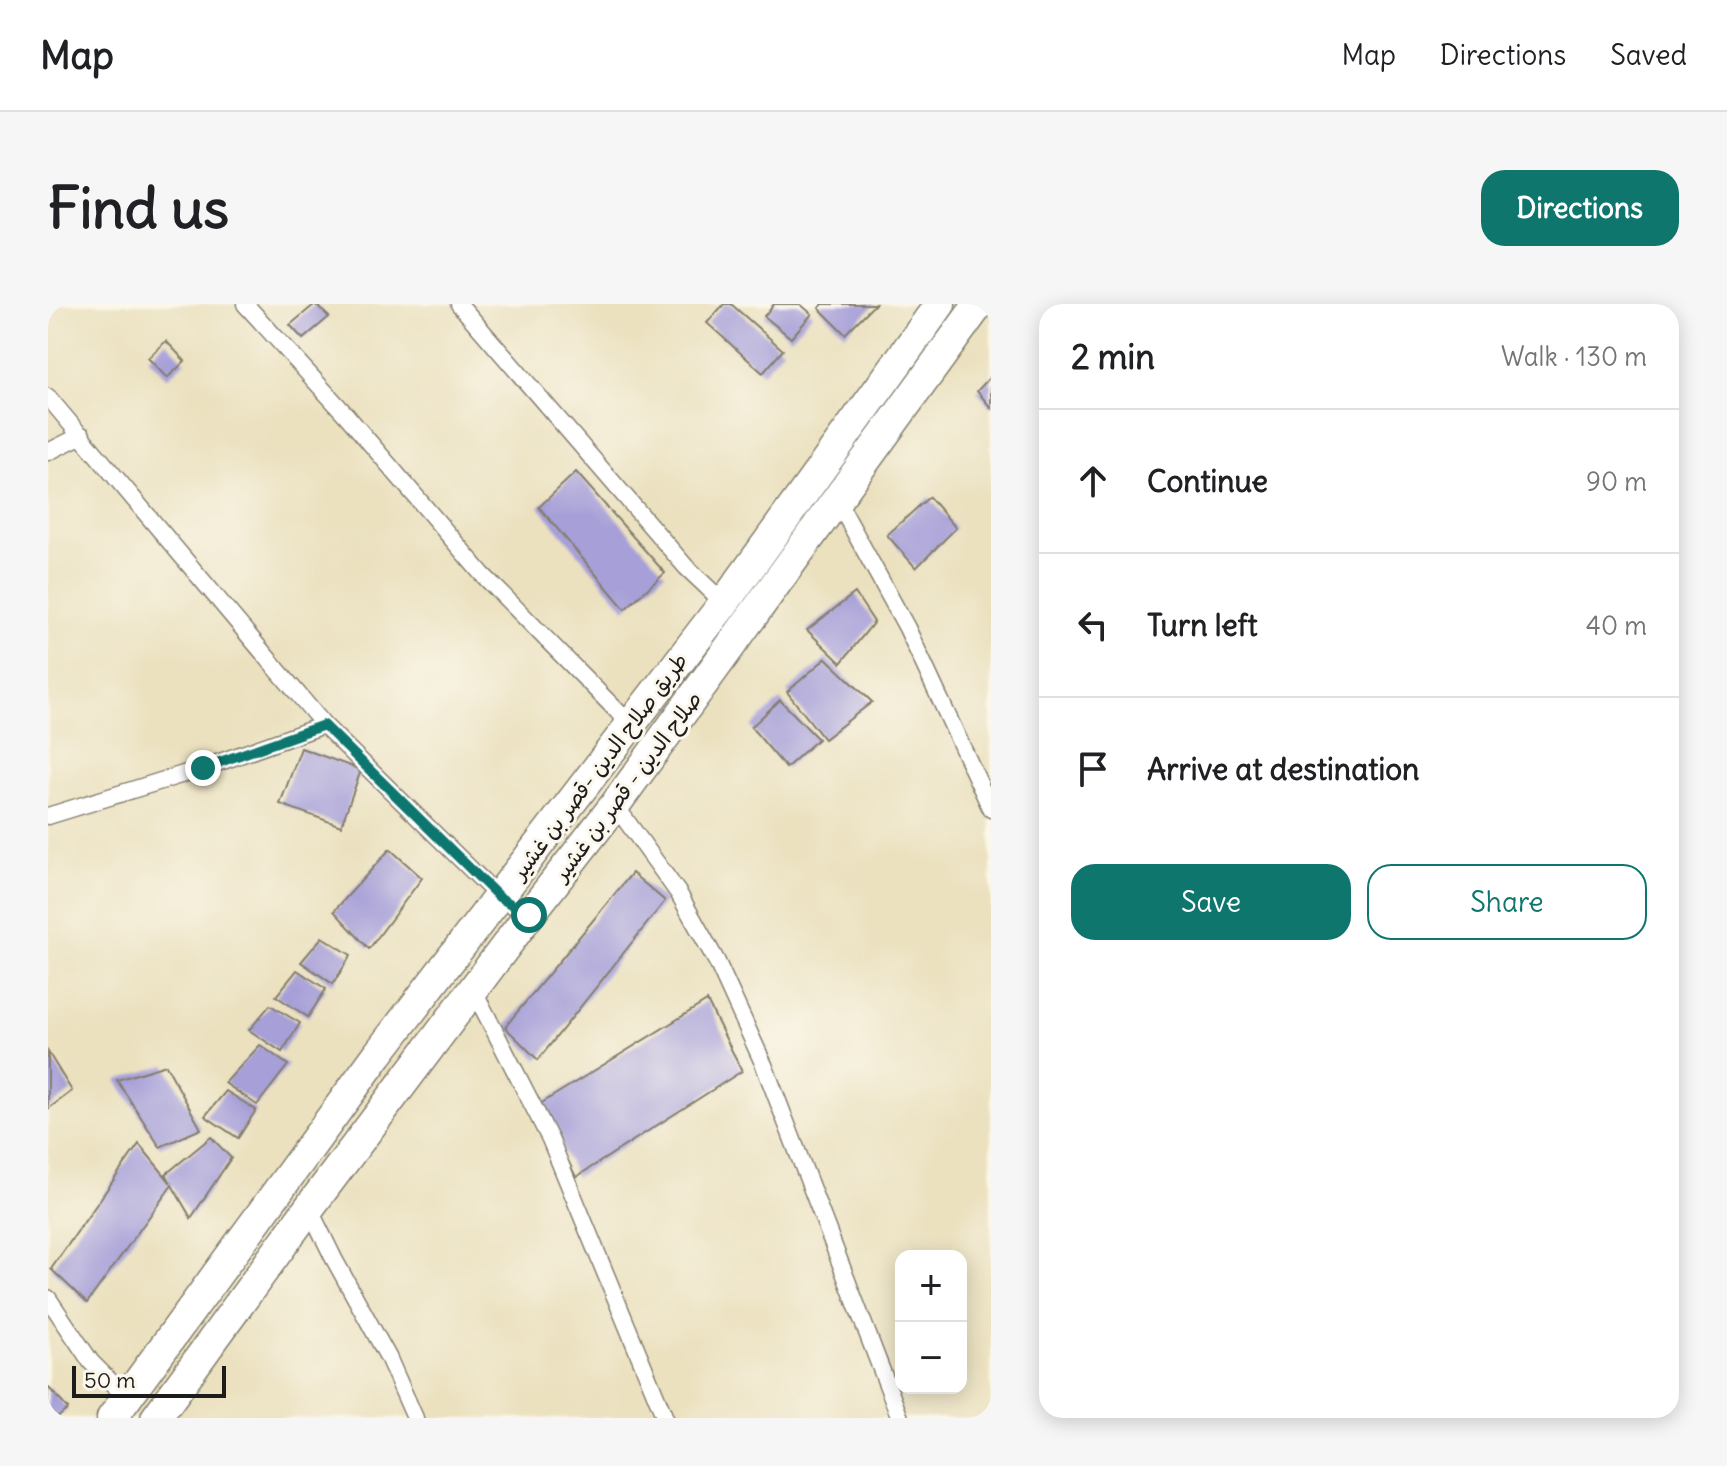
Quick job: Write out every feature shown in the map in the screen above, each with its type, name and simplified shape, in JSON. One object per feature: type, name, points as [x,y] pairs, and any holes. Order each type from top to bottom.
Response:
[{"type":"highway","name":"طريق صلاح الدين -قصر بن غشير","points":[[120,1408],[378,1054],[724,603],[940,304]]},
{"type":"highway","name":"صلاح الدين - قصر بن غشير","points":[[156,1418],[309,1208],[615,805],[979,304]]},
{"type":"street","points":[[245,304],[347,416],[482,574],[630,724]]},
{"type":"street","points":[[466,306],[686,567],[724,603]]},
{"type":"street","points":[[48,397],[324,725],[499,897],[529,915]]},
{"type":"street","points":[[48,452],[82,435]]},
{"type":"street","points":[[837,500],[907,628],[991,809]]},
{"type":"street","points":[[48,816],[203,768],[324,725]]},
{"type":"street","points":[[615,805],[679,894],[717,962],[764,1065],[900,1418]]},
{"type":"street","points":[[473,989],[550,1139],[665,1418]]},
{"type":"street","points":[[309,1208],[388,1357],[415,1418]]},
{"type":"street","points":[[48,1298],[120,1408]]},
{"type":"building","points":[[315,304],[329,317],[303,339],[290,325]]},
{"type":"building","points":[[724,304],[731,304],[783,350],[763,373],[707,323]]},
{"type":"building","points":[[774,304],[800,304],[812,314],[791,338],[764,316]]},
{"type":"building","points":[[823,304],[875,304],[845,334],[819,308]]},
{"type":"building","points":[[166,341],[185,361],[167,378],[148,358]]},
{"type":"building","points":[[991,376],[991,408],[977,391]]},
{"type":"building","points":[[576,472],[665,573],[625,609],[539,507]]},
{"type":"building","points":[[929,497],[956,528],[916,568],[887,535]]},
{"type":"building","points":[[855,593],[874,622],[841,663],[807,630]]},
{"type":"building","points":[[826,658],[872,702],[824,739],[787,692]]},
{"type":"building","points":[[780,700],[818,739],[786,768],[751,727]]},
{"type":"building","points":[[301,748],[361,770],[341,826],[280,804]]},
{"type":"building","points":[[390,849],[422,878],[369,949],[334,911]]},
{"type":"building","points":[[632,873],[665,901],[538,1060],[505,1027]]},
{"type":"building","points":[[322,937],[351,955],[333,984],[301,962]]},
{"type":"building","points":[[297,970],[326,989],[308,1017],[276,996]]},
{"type":"building","points":[[707,1001],[742,1071],[576,1177],[540,1104]]},
{"type":"building","points":[[270,1005],[300,1023],[282,1052],[249,1030]]},
{"type":"building","points":[[260,1045],[288,1065],[257,1105],[225,1083]]},
{"type":"building","points":[[48,1052],[72,1091],[48,1109]]},
{"type":"building","points":[[166,1065],[201,1129],[160,1147],[117,1080]]},
{"type":"building","points":[[226,1091],[256,1110],[238,1138],[205,1116]]},
{"type":"building","points":[[211,1137],[231,1158],[191,1218],[172,1185],[87,1303],[51,1269],[139,1144],[171,1183],[166,1174]]},
{"type":"building","points":[[48,1387],[68,1409],[57,1418],[48,1418]]},
{"type":"route","points":[[203,768],[324,725],[499,897],[529,915]]}]
